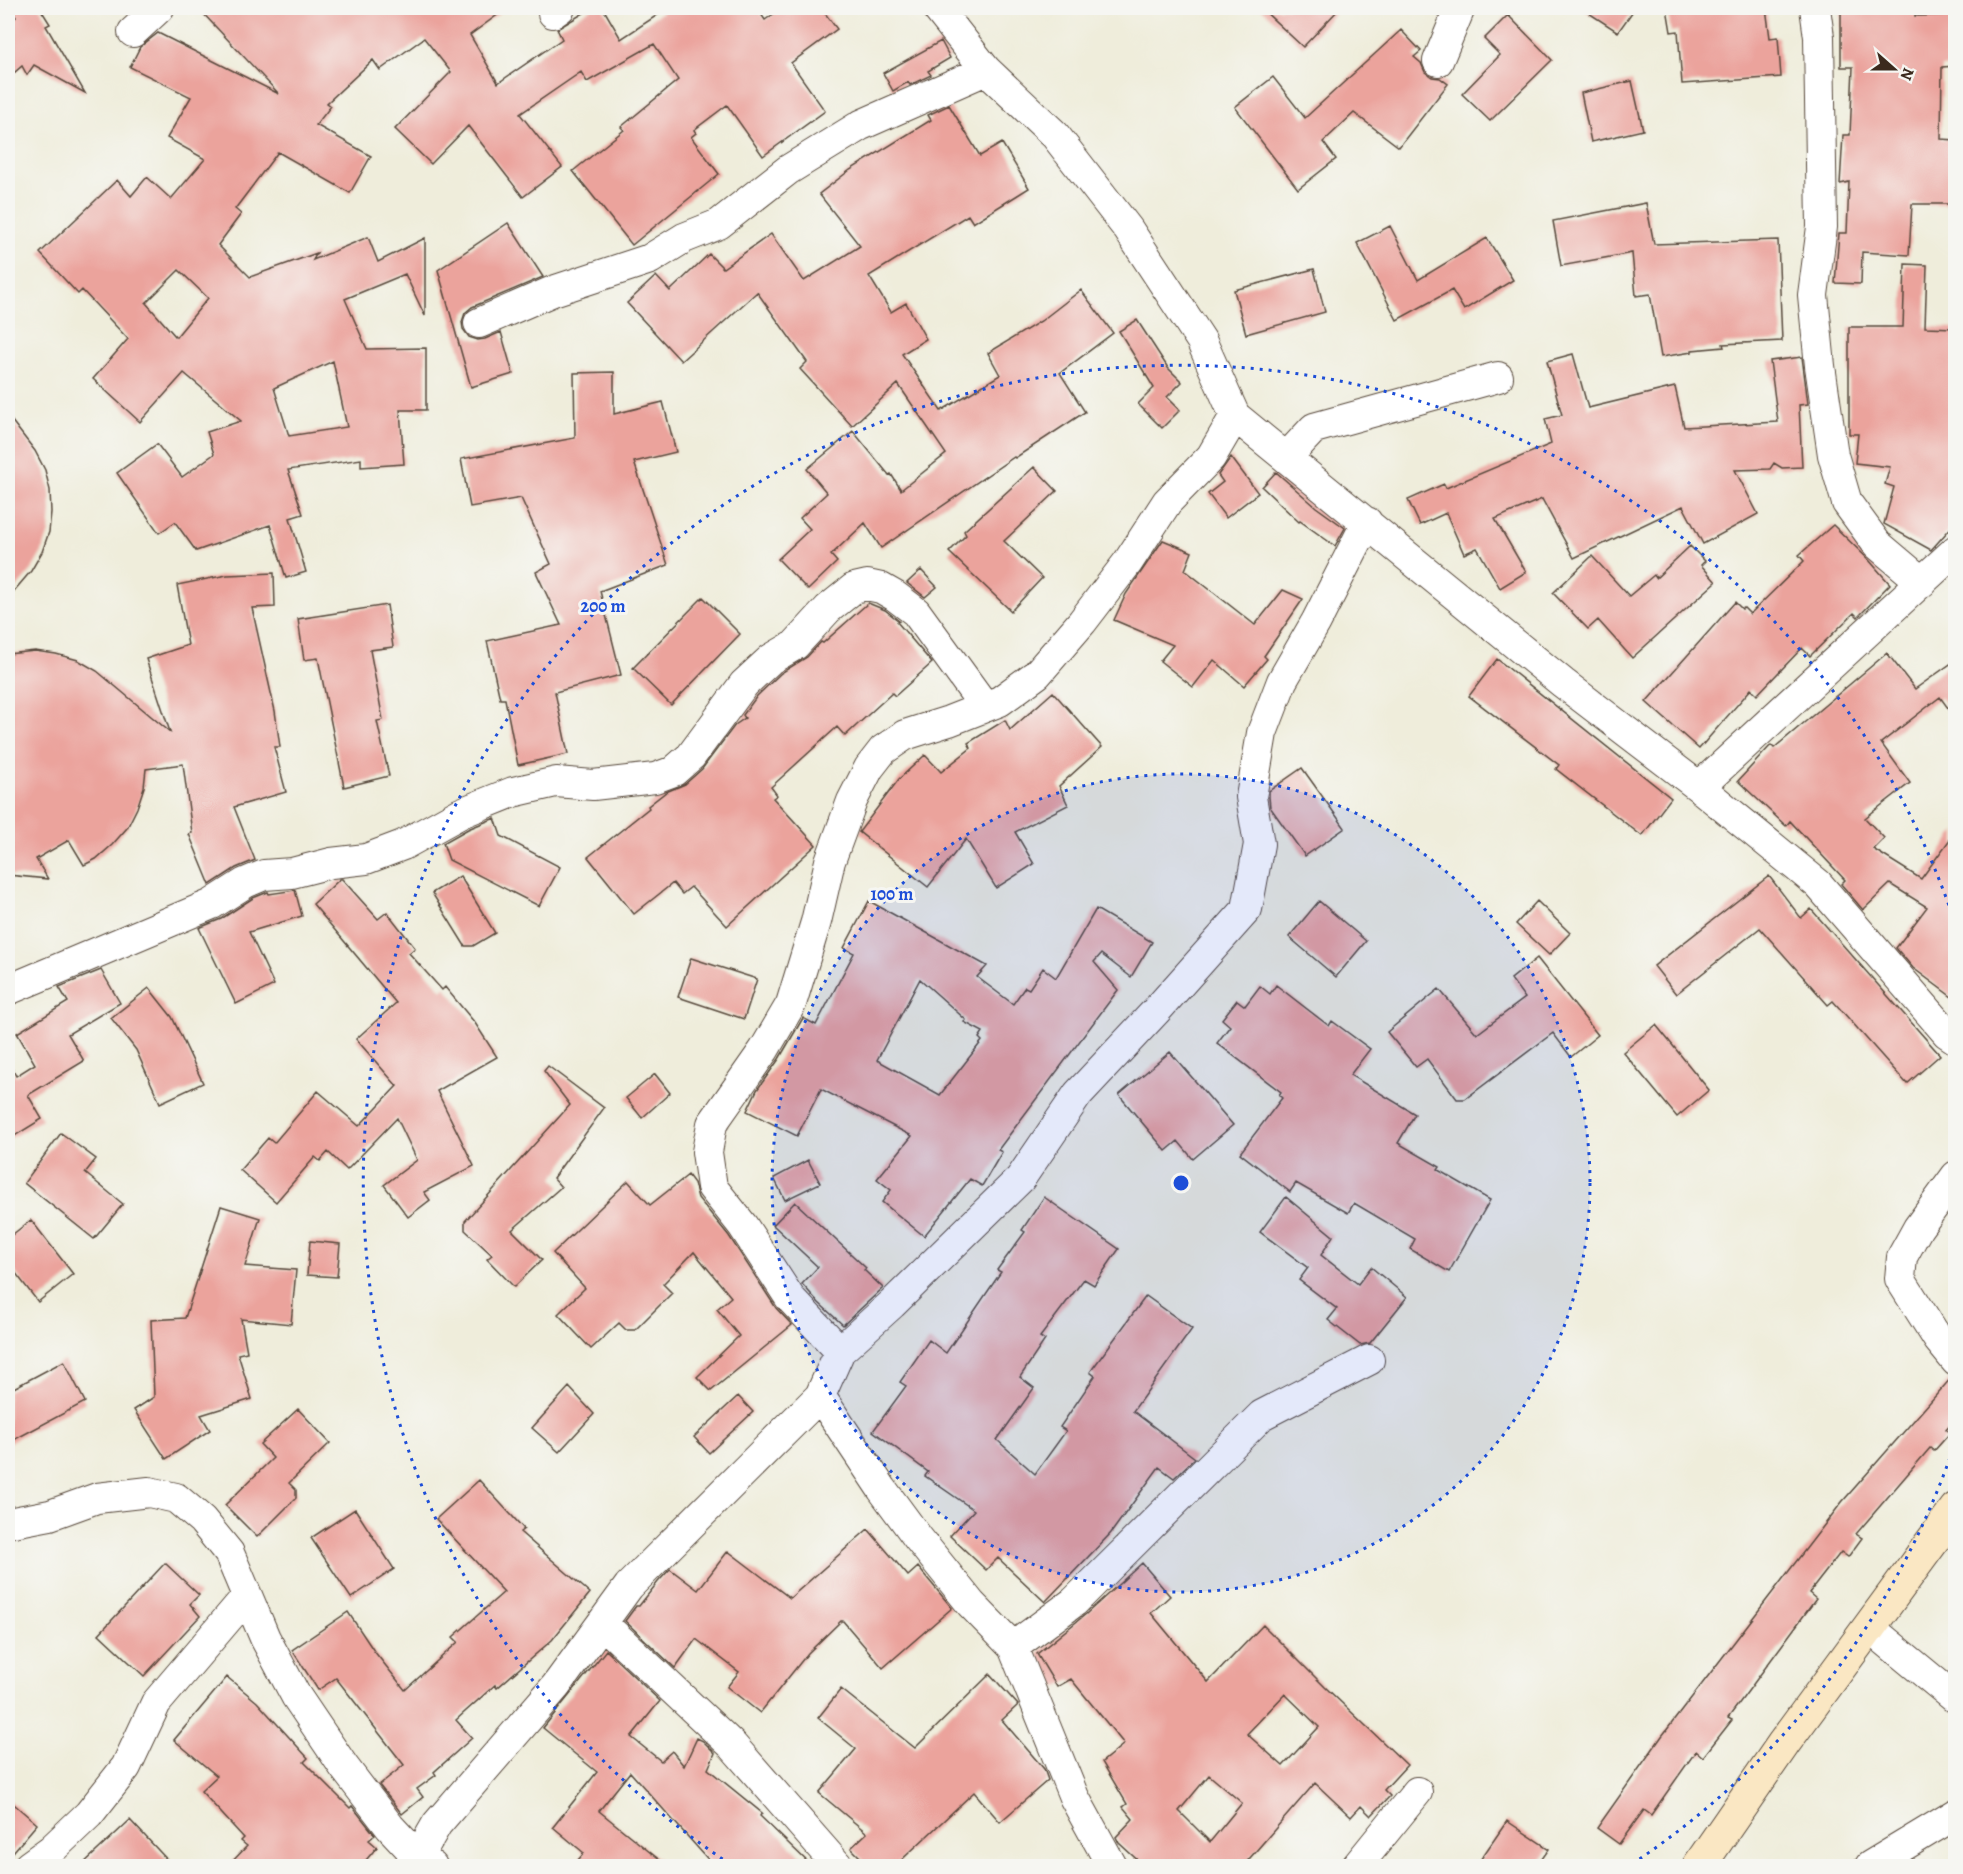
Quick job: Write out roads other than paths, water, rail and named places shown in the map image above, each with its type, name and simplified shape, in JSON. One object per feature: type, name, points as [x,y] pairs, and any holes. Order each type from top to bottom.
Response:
[{"type":"main road","points":[[1699,1866],[1778,1752],[1956,1509]]},
{"type":"street","points":[[133,32],[159,8]]},
{"type":"street","points":[[937,8],[986,70],[1055,135],[1128,229],[1201,340],[1235,416],[1563,683],[1699,787],[1818,884],[1953,1032]]},
{"type":"street","points":[[1438,61],[1460,8]]},
{"type":"street","points":[[1815,8],[1819,37],[1822,227],[1813,295],[1820,366],[1833,455],[1847,504],[1877,544],[1922,582]]},
{"type":"street","points":[[479,323],[553,291],[650,259],[684,238],[719,225],[788,170],[861,125],[986,70]]},
{"type":"street","points":[[1287,457],[1314,428],[1498,377]]},
{"type":"street","points":[[840,1352],[790,1298],[743,1227],[712,1187],[707,1152],[712,1124],[764,1050],[791,1004],[816,922],[830,861],[852,801],[883,750],[905,735],[1000,701],[1037,674],[1128,562],[1167,502],[1211,457],[1235,416]]},
{"type":"street","points":[[8,1523],[50,1515],[98,1498],[149,1492],[176,1498],[202,1520],[229,1553],[265,1638],[296,1696],[344,1767],[420,1863],[436,1824],[556,1686],[629,1586],[820,1396],[840,1352],[1020,1179],[1078,1094],[1247,909],[1259,843],[1251,797],[1262,733],[1282,681],[1316,622],[1367,522]]},
{"type":"street","points":[[1699,787],[1956,550]]},
{"type":"street","points":[[8,990],[212,904],[264,875],[292,873],[331,863],[366,859],[403,845],[461,813],[513,792],[556,782],[593,785],[656,778],[674,771],[691,756],[744,684],[771,659],[795,645],[828,609],[854,588],[867,585],[881,588],[916,612],[985,707]]},
{"type":"street","points":[[1956,1176],[1918,1228],[1902,1257],[1900,1279],[1938,1339],[1956,1361]]},
{"type":"street","points":[[1013,1647],[1074,1602],[1262,1415],[1369,1360]]},
{"type":"street","points":[[820,1396],[918,1538],[971,1604],[1013,1647],[1074,1797],[1112,1866]]},
{"type":"street","points":[[29,1866],[51,1850],[95,1806],[126,1767],[156,1703],[247,1596]]},
{"type":"street","points":[[602,1623],[732,1745],[838,1866]]},
{"type":"street","points":[[1870,1628],[1956,1699]]},
{"type":"street","points":[[1357,1866],[1417,1792]]},
{"type":"street","points":[[1870,1866],[1956,1814]]}]
